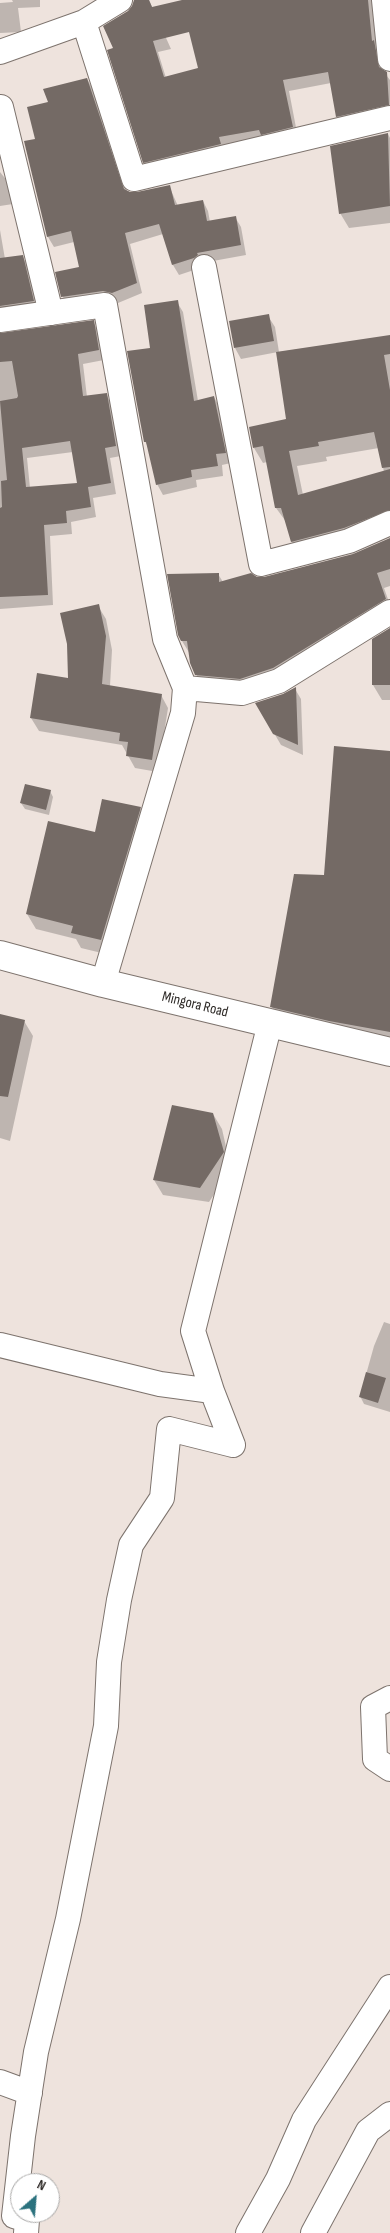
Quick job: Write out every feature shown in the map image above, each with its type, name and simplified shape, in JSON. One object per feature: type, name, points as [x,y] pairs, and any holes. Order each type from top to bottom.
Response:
[{"type":"main road","name":"Mingora Road","points":[[0,955],[103,983],[390,1052]]},
{"type":"street","points":[[0,52],[84,22],[120,0]]},
{"type":"street","points":[[384,0],[390,60]]},
{"type":"street","points":[[84,22],[134,179],[390,118]]},
{"type":"street","points":[[0,107],[51,313]]},
{"type":"street","points":[[204,267],[261,564],[349,541],[390,523]]},
{"type":"street","points":[[0,320],[104,305],[164,639],[185,688],[183,713],[103,983]]},
{"type":"street","points":[[185,688],[242,692],[279,681],[390,612]]},
{"type":"street","points":[[26,2233],[27,2220],[14,2216],[36,2052],[68,1919],[106,1726],[110,1662],[119,1600],[131,1545],[162,1498],[169,1428],[233,1445],[212,1391],[193,1331],[270,1023]]},
{"type":"street","points":[[0,1345],[160,1384],[212,1391]]},
{"type":"street","points":[[390,1698],[372,1707],[375,1759],[390,1769]]},
{"type":"street","points":[[248,2233],[278,2179],[304,2120],[390,1987]]},
{"type":"street","points":[[0,2082],[30,2093]]},
{"type":"street","points":[[313,2233],[368,2131],[390,2114]]},
{"type":"building","points":[[134,0],[149,0],[152,7],[182,0],[368,0],[372,41],[374,40],[379,67],[387,72],[389,105],[336,117],[328,72],[283,80],[293,127],[261,135],[259,130],[219,137],[221,144],[143,163],[107,50],[113,48],[103,26],[128,11]],"holes":[[[189,32],[198,68],[164,77],[153,41]]]},
{"type":"building","points":[[87,78],[124,189],[130,192],[137,192],[170,185],[175,205],[203,200],[207,221],[236,216],[241,245],[197,253],[198,255],[194,258],[172,265],[159,224],[125,233],[137,283],[112,293],[103,291],[61,297],[55,272],[79,267],[71,231],[47,237],[24,141],[35,139],[27,107],[48,102],[43,89]]},
{"type":"building","points":[[388,133],[390,206],[339,214],[330,146]]},
{"type":"building","points":[[23,255],[34,301],[0,306],[0,258]]},
{"type":"building","points":[[178,300],[194,401],[214,396],[226,453],[216,454],[218,466],[191,470],[192,477],[156,485],[146,442],[144,442],[127,351],[150,348],[144,305]]},
{"type":"building","points":[[269,314],[274,341],[234,348],[229,321]]},
{"type":"building","points":[[94,320],[99,350],[78,354],[83,396],[107,393],[116,446],[105,448],[111,483],[88,487],[91,507],[66,511],[67,523],[44,525],[48,595],[0,597],[1,481],[7,480],[0,401],[17,398],[18,396],[12,361],[0,362],[0,333]],"holes":[[[70,441],[77,483],[26,487],[22,448]]]},
{"type":"building","points":[[390,335],[390,354],[384,355],[390,390],[390,467],[382,468],[374,432],[318,442],[319,446],[289,451],[298,495],[390,469],[390,510],[344,528],[291,542],[281,508],[275,508],[263,446],[253,448],[249,427],[286,419],[276,352]]},
{"type":"building","points":[[390,538],[390,569],[377,573],[386,599],[273,668],[240,679],[195,675],[190,663],[187,641],[181,641],[178,635],[167,574],[219,573],[219,582],[251,573],[257,577],[264,577],[353,554]]},
{"type":"building","points":[[99,604],[106,636],[102,684],[162,694],[152,760],[126,756],[128,742],[119,741],[120,733],[30,718],[37,673],[68,678],[67,644],[60,613]]},
{"type":"building","points":[[390,628],[390,685],[372,685],[372,639]]},
{"type":"building","points":[[296,687],[298,745],[273,734],[255,703],[283,694]]},
{"type":"building","points":[[334,746],[390,751],[390,1032],[329,1021],[270,1007],[294,874],[324,875]]},
{"type":"building","points":[[25,784],[51,790],[46,810],[20,803]]},
{"type":"building","points":[[102,799],[141,807],[101,940],[71,933],[73,926],[26,914],[48,821],[95,832]]},
{"type":"building","points":[[0,1014],[25,1020],[8,1097],[0,1096]]},
{"type":"building","points":[[172,1105],[213,1113],[224,1152],[200,1188],[153,1180]]},
{"type":"building","points":[[366,1372],[386,1378],[378,1403],[359,1397]]}]
